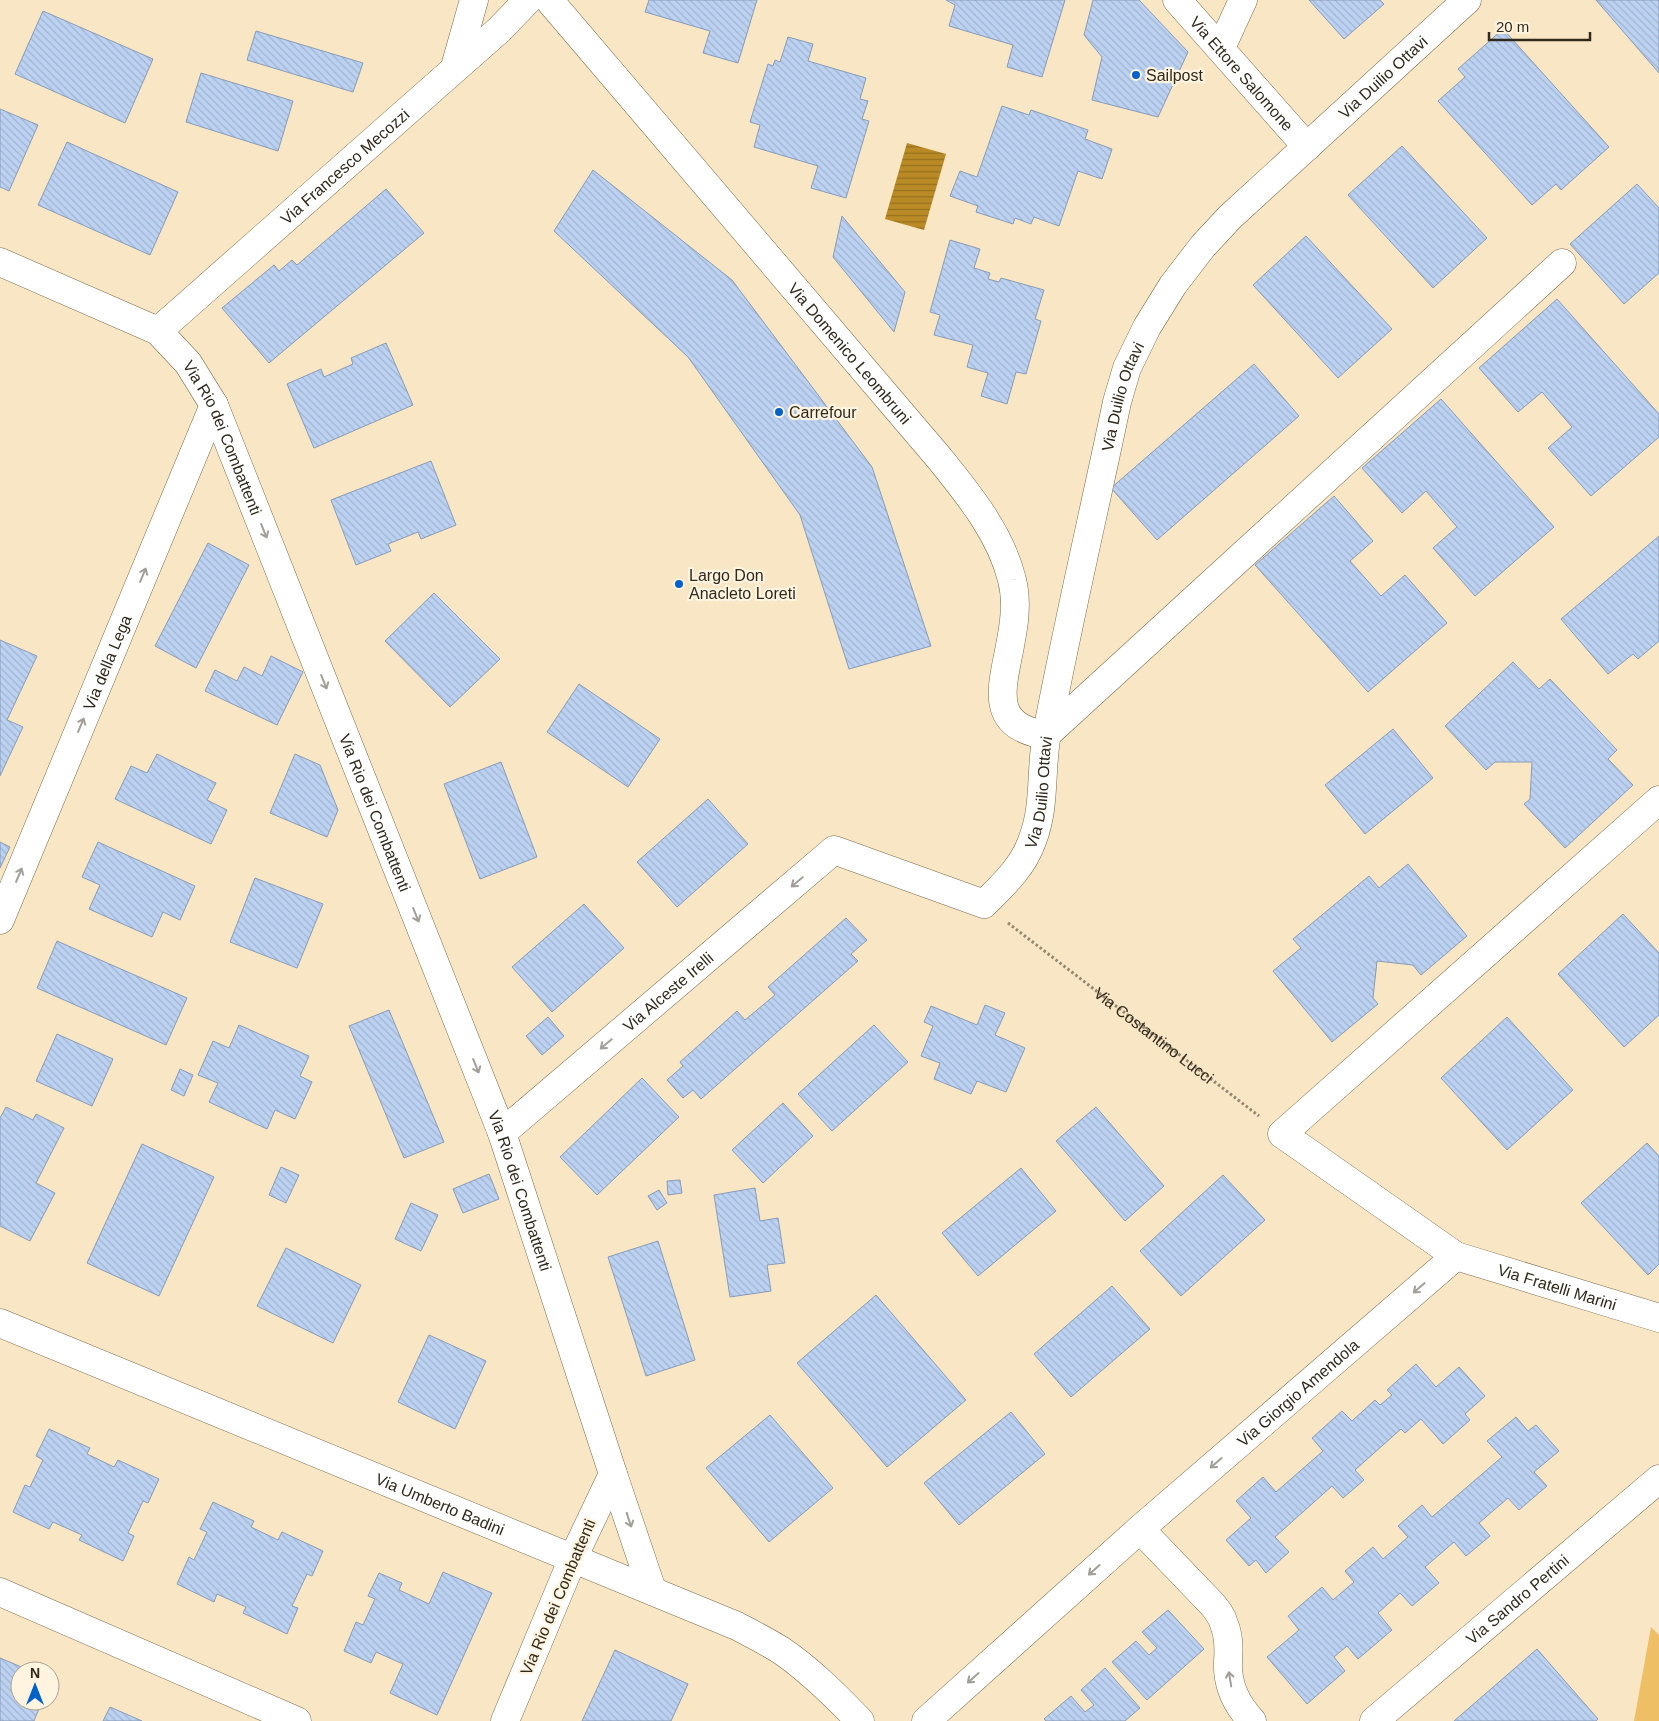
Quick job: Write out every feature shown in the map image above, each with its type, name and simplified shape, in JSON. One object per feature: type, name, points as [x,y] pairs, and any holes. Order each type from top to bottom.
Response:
[{"type":"street","points":[[455,67],[474,0]]},
{"type":"street","name":"Via Francesco Mecozzi","points":[[158,331],[499,30],[528,0]]},
{"type":"street","name":"Via Domenico Leombruni","points":[[549,0],[940,460],[981,515],[1001,548],[1007,562],[1015,596],[1014,626],[1001,693],[1004,705],[1008,715],[1016,724],[1026,730],[1046,735]]},
{"type":"street","name":"Via Ettore Salomone","points":[[1177,0],[1306,147]]},
{"type":"street","points":[[1221,48],[1244,0]]},
{"type":"street","name":"Via Duilio Ottavi","points":[[984,904],[1011,876],[1025,857],[1032,842],[1041,807],[1046,735],[1117,402],[1128,368],[1147,327],[1172,285],[1230,217],[1467,0]]},
{"type":"street","name":"Via Rio dei Combattenti","points":[[0,262],[158,331],[188,363],[214,405],[502,1133],[652,1590]]},
{"type":"street","points":[[1046,735],[1562,262]]},
{"type":"street","name":"Via della Lega","points":[[0,920],[214,405]]},
{"type":"street","points":[[1456,1256],[1282,1134],[1659,800]]},
{"type":"street","name":"Via Alceste Irelli","points":[[502,1133],[834,850],[984,904]]},
{"type":"street","name":"Via Fratelli Marini","points":[[1456,1256],[1659,1318]]},
{"type":"street","name":"Via Giorgio Amendola","points":[[926,1721],[1140,1529],[1456,1256]]},
{"type":"street","name":"Via Umberto Badini","points":[[0,1323],[719,1618],[768,1642],[814,1677],[860,1721]]},
{"type":"street","name":"Via Rio dei Combattenti","points":[[505,1721],[573,1558],[613,1474]]},
{"type":"street","name":"Via Sandro Pertini","points":[[1374,1721],[1659,1479]]},
{"type":"street","points":[[1140,1529],[1220,1614],[1228,1637],[1229,1678],[1233,1694],[1238,1705],[1252,1721]]},
{"type":"street","points":[[0,1592],[297,1721]]},
{"type":"path","name":"Via Costantino Lucci","points":[[984,904],[1282,1134]]},
{"type":"shaded area","points":[[907,143],[946,154],[924,230],[885,219]]},
{"type":"shaded area","points":[[1651,1627],[1659,1635],[1659,1721],[1634,1721]]},
{"type":"building","points":[[649,0],[757,0],[738,63],[703,53],[710,31],[645,12]]},
{"type":"building","points":[[946,0],[1065,0],[1042,77],[1007,67],[1013,45],[949,26],[955,5]]},
{"type":"building","points":[[1093,0],[1139,0],[1188,52],[1158,117],[1092,100],[1102,57],[1084,35]]},
{"type":"building","points":[[1309,0],[1380,0],[1384,4],[1344,39]]},
{"type":"building","points":[[1596,0],[1659,0],[1659,73]]},
{"type":"building","points":[[43,11],[153,59],[125,123],[15,74]]},
{"type":"building","points":[[1503,29],[1609,147],[1561,190],[1556,184],[1532,205],[1438,101],[1465,77],[1458,69]]},
{"type":"building","points":[[256,31],[363,63],[353,92],[247,60]]},
{"type":"building","points":[[788,37],[813,44],[808,61],[866,78],[860,99],[868,101],[862,119],[869,121],[846,198],[811,188],[818,166],[754,147],[760,125],[750,122],[768,64],[773,66],[775,60],[780,62]]},
{"type":"building","points":[[201,73],[293,101],[278,151],[186,122]]},
{"type":"building","points":[[1002,106],[1029,115],[1031,110],[1088,130],[1085,139],[1112,149],[1102,179],[1078,171],[1059,226],[1034,217],[1031,224],[1015,218],[1013,224],[976,212],[978,206],[950,196],[960,171],[977,177]]},
{"type":"building","points":[[0,109],[38,125],[9,191],[0,187]]},
{"type":"building","points":[[67,142],[178,192],[150,255],[38,205]]},
{"type":"building","points":[[1402,146],[1487,238],[1433,288],[1348,195]]},
{"type":"building","name":"Carrefour","points":[[593,170],[732,280],[872,467],[931,646],[849,669],[800,515],[688,357],[554,231]]},
{"type":"building","points":[[1637,184],[1659,208],[1659,273],[1624,304],[1570,244]]},
{"type":"building","points":[[386,189],[424,233],[269,363],[222,308],[274,265],[279,271],[292,260],[297,265]]},
{"type":"building","points":[[842,216],[905,292],[894,332],[833,257]]},
{"type":"building","points":[[1306,236],[1392,329],[1338,378],[1253,285]]},
{"type":"building","points":[[950,240],[980,249],[974,268],[990,273],[988,279],[999,282],[1001,278],[1044,290],[1035,319],[1041,321],[1026,374],[1016,372],[1007,404],[981,396],[988,373],[967,367],[973,345],[934,335],[940,315],[930,312]]},
{"type":"building","points":[[1557,299],[1659,414],[1659,437],[1591,496],[1548,448],[1572,427],[1542,392],[1518,412],[1479,368]]},
{"type":"building","points":[[386,343],[413,405],[314,448],[287,384],[321,369],[324,377],[353,364],[351,358]]},
{"type":"building","points":[[1254,364],[1299,416],[1157,540],[1111,488]]},
{"type":"building","points":[[1441,399],[1554,527],[1475,596],[1433,548],[1457,527],[1426,491],[1402,513],[1362,468]]},
{"type":"building","points":[[431,461],[456,525],[421,539],[418,532],[388,544],[391,551],[356,565],[331,500]]},
{"type":"building","points":[[1334,496],[1373,541],[1350,561],[1381,596],[1405,575],[1447,623],[1368,692],[1255,565]]},
{"type":"building","points":[[1659,536],[1659,641],[1638,659],[1633,654],[1608,674],[1561,619]]},
{"type":"building","points":[[208,543],[249,565],[196,668],[155,646]]},
{"type":"building","points":[[434,593],[500,659],[450,707],[385,641]]},
{"type":"building","points":[[0,640],[37,656],[7,720],[23,727],[0,776]]},
{"type":"building","points":[[271,656],[303,672],[277,725],[205,691],[215,670],[237,681],[244,667],[262,676]]},
{"type":"building","points":[[1513,662],[1539,689],[1550,679],[1617,750],[1608,759],[1633,785],[1565,848],[1524,804],[1530,799],[1532,762],[1495,762],[1486,770],[1445,726]]},
{"type":"building","points":[[579,684],[660,739],[628,787],[547,732]]},
{"type":"building","points":[[1393,729],[1433,778],[1365,834],[1325,785]]},
{"type":"building","points":[[157,754],[216,783],[207,800],[227,810],[211,844],[115,799],[131,766],[147,773]]},
{"type":"building","points":[[295,754],[320,765],[338,810],[327,837],[270,813]]},
{"type":"building","points":[[501,762],[537,857],[480,879],[444,784]]},
{"type":"building","points":[[708,799],[748,844],[677,907],[637,862]]},
{"type":"building","points":[[0,842],[10,847],[0,868]]},
{"type":"building","points":[[98,842],[195,886],[180,920],[163,912],[152,937],[89,909],[100,885],[82,877]]},
{"type":"building","points":[[1408,864],[1467,936],[1421,975],[1413,965],[1377,961],[1373,998],[1378,1004],[1332,1042],[1273,971],[1301,948],[1293,939],[1369,876],[1379,888]]},
{"type":"building","points":[[255,878],[323,904],[297,968],[230,942]]},
{"type":"building","points":[[584,904],[624,948],[552,1012],[512,967]]},
{"type":"building","points":[[1623,914],[1659,953],[1659,1015],[1624,1047],[1558,974]]},
{"type":"building","points":[[846,918],[867,940],[851,954],[858,961],[701,1099],[693,1090],[683,1098],[667,1080],[683,1066],[680,1062],[737,1011],[745,1020],[775,995],[768,987]]},
{"type":"building","points":[[57,941],[187,998],[166,1045],[37,988]]},
{"type":"building","points":[[985,1005],[1005,1013],[995,1035],[1025,1048],[1006,1092],[977,1081],[971,1094],[934,1079],[940,1063],[921,1056],[933,1026],[924,1022],[931,1006],[977,1025]]},
{"type":"building","points":[[389,1010],[444,1142],[404,1158],[349,1026]]},
{"type":"building","points":[[548,1017],[564,1036],[542,1055],[526,1036]]},
{"type":"building","points":[[1507,1017],[1573,1090],[1507,1150],[1441,1078]]},
{"type":"building","points":[[239,1025],[309,1056],[300,1076],[312,1082],[295,1119],[275,1110],[267,1129],[209,1102],[218,1083],[198,1075],[213,1041],[229,1048]]},
{"type":"building","points":[[874,1025],[908,1062],[832,1131],[798,1094]]},
{"type":"building","points":[[57,1034],[113,1059],[92,1106],[36,1081]]},
{"type":"building","points":[[180,1069],[193,1075],[184,1096],[171,1090]]},
{"type":"building","points":[[642,1078],[679,1117],[597,1195],[560,1157]]},
{"type":"building","points":[[783,1103],[813,1136],[763,1183],[732,1150]]},
{"type":"building","points":[[6,1107],[33,1120],[36,1114],[64,1128],[36,1183],[55,1193],[30,1241],[0,1226],[0,1118]]},
{"type":"building","points":[[1096,1107],[1164,1186],[1125,1221],[1056,1141]]},
{"type":"building","points":[[1647,1143],[1659,1156],[1659,1264],[1648,1275],[1581,1203]]},
{"type":"building","points":[[142,1144],[214,1177],[159,1296],[87,1263]]},
{"type":"building","points":[[281,1167],[299,1175],[286,1203],[269,1195]]},
{"type":"building","points":[[1021,1168],[1056,1211],[978,1276],[942,1233]]},
{"type":"building","points":[[489,1174],[499,1199],[463,1213],[453,1189]]},
{"type":"building","points":[[1223,1175],[1265,1220],[1181,1296],[1140,1251]]},
{"type":"building","points":[[680,1180],[682,1193],[668,1195],[667,1181]]},
{"type":"building","points":[[755,1188],[760,1221],[778,1218],[785,1263],[767,1265],[771,1291],[730,1297],[714,1195]]},
{"type":"building","points":[[659,1190],[667,1203],[657,1210],[648,1196]]},
{"type":"building","points":[[411,1203],[438,1215],[421,1251],[395,1239]]},
{"type":"building","points":[[658,1241],[695,1360],[646,1376],[608,1257]]},
{"type":"building","points":[[286,1248],[361,1285],[333,1343],[257,1306]]},
{"type":"building","points":[[1112,1286],[1150,1329],[1071,1397],[1034,1354]]},
{"type":"building","points":[[876,1295],[966,1400],[887,1467],[797,1363]]},
{"type":"building","points":[[429,1335],[486,1361],[455,1429],[398,1402]]},
{"type":"building","points":[[1416,1364],[1436,1387],[1459,1367],[1485,1396],[1465,1414],[1470,1420],[1443,1444],[1421,1419],[1405,1433],[1401,1429],[1355,1470],[1364,1480],[1343,1498],[1332,1486],[1275,1537],[1289,1552],[1266,1573],[1256,1560],[1249,1566],[1226,1540],[1251,1518],[1236,1501],[1263,1477],[1276,1492],[1323,1451],[1312,1438],[1342,1411],[1352,1421],[1375,1400],[1380,1405],[1392,1395],[1387,1390]]},
{"type":"building","points":[[1011,1412],[1045,1454],[959,1525],[924,1483]]},
{"type":"building","points":[[770,1415],[833,1488],[769,1542],[706,1468]]},
{"type":"building","points":[[1516,1417],[1528,1431],[1536,1425],[1559,1451],[1534,1472],[1547,1486],[1519,1510],[1508,1498],[1479,1523],[1490,1536],[1466,1556],[1454,1542],[1425,1567],[1439,1583],[1412,1606],[1400,1593],[1378,1613],[1392,1630],[1358,1659],[1347,1646],[1334,1657],[1345,1671],[1307,1704],[1267,1657],[1299,1630],[1288,1616],[1322,1587],[1333,1600],[1354,1582],[1345,1571],[1373,1547],[1383,1559],[1408,1537],[1398,1526],[1422,1505],[1432,1517],[1502,1457],[1487,1441]]},
{"type":"building","points":[[49,1429],[90,1448],[87,1454],[114,1467],[118,1460],[159,1479],[148,1503],[143,1501],[128,1533],[134,1536],[123,1561],[79,1540],[82,1535],[53,1522],[49,1529],[13,1512],[25,1485],[30,1487],[43,1460],[36,1456]]},
{"type":"building","points":[[213,1502],[254,1521],[251,1527],[278,1540],[282,1532],[323,1551],[312,1576],[307,1574],[292,1606],[298,1608],[287,1634],[243,1613],[246,1607],[217,1594],[214,1602],[177,1584],[189,1557],[194,1560],[207,1532],[200,1529]]},
{"type":"building","points":[[443,1572],[492,1593],[437,1715],[390,1693],[403,1664],[376,1652],[371,1663],[344,1651],[356,1622],[363,1625],[375,1599],[368,1596],[379,1573],[402,1583],[399,1590],[429,1604]]},
{"type":"building","points":[[1168,1610],[1204,1649],[1147,1700],[1112,1662],[1136,1641],[1149,1655],[1157,1648],[1142,1632]]},
{"type":"building","points":[[1537,1649],[1598,1719],[1596,1721],[1454,1721]]},
{"type":"building","points":[[615,1650],[688,1684],[671,1721],[582,1721]]},
{"type":"building","points":[[0,1658],[10,1662],[10,1711],[38,1711],[34,1721],[0,1721]]},
{"type":"building","points":[[1105,1668],[1140,1708],[1125,1721],[1046,1721],[1044,1719],[1071,1696],[1085,1712],[1094,1705],[1081,1690]]},
{"type":"building","points":[[110,1707],[142,1721],[103,1721]]},
{"type":"place","name":"Sailpost","points":[[1136,75]]},
{"type":"place","name":"Carrefour","points":[[779,412]]},
{"type":"place","name":"Largo Don Anacleto Loreti","points":[[679,584]]}]
